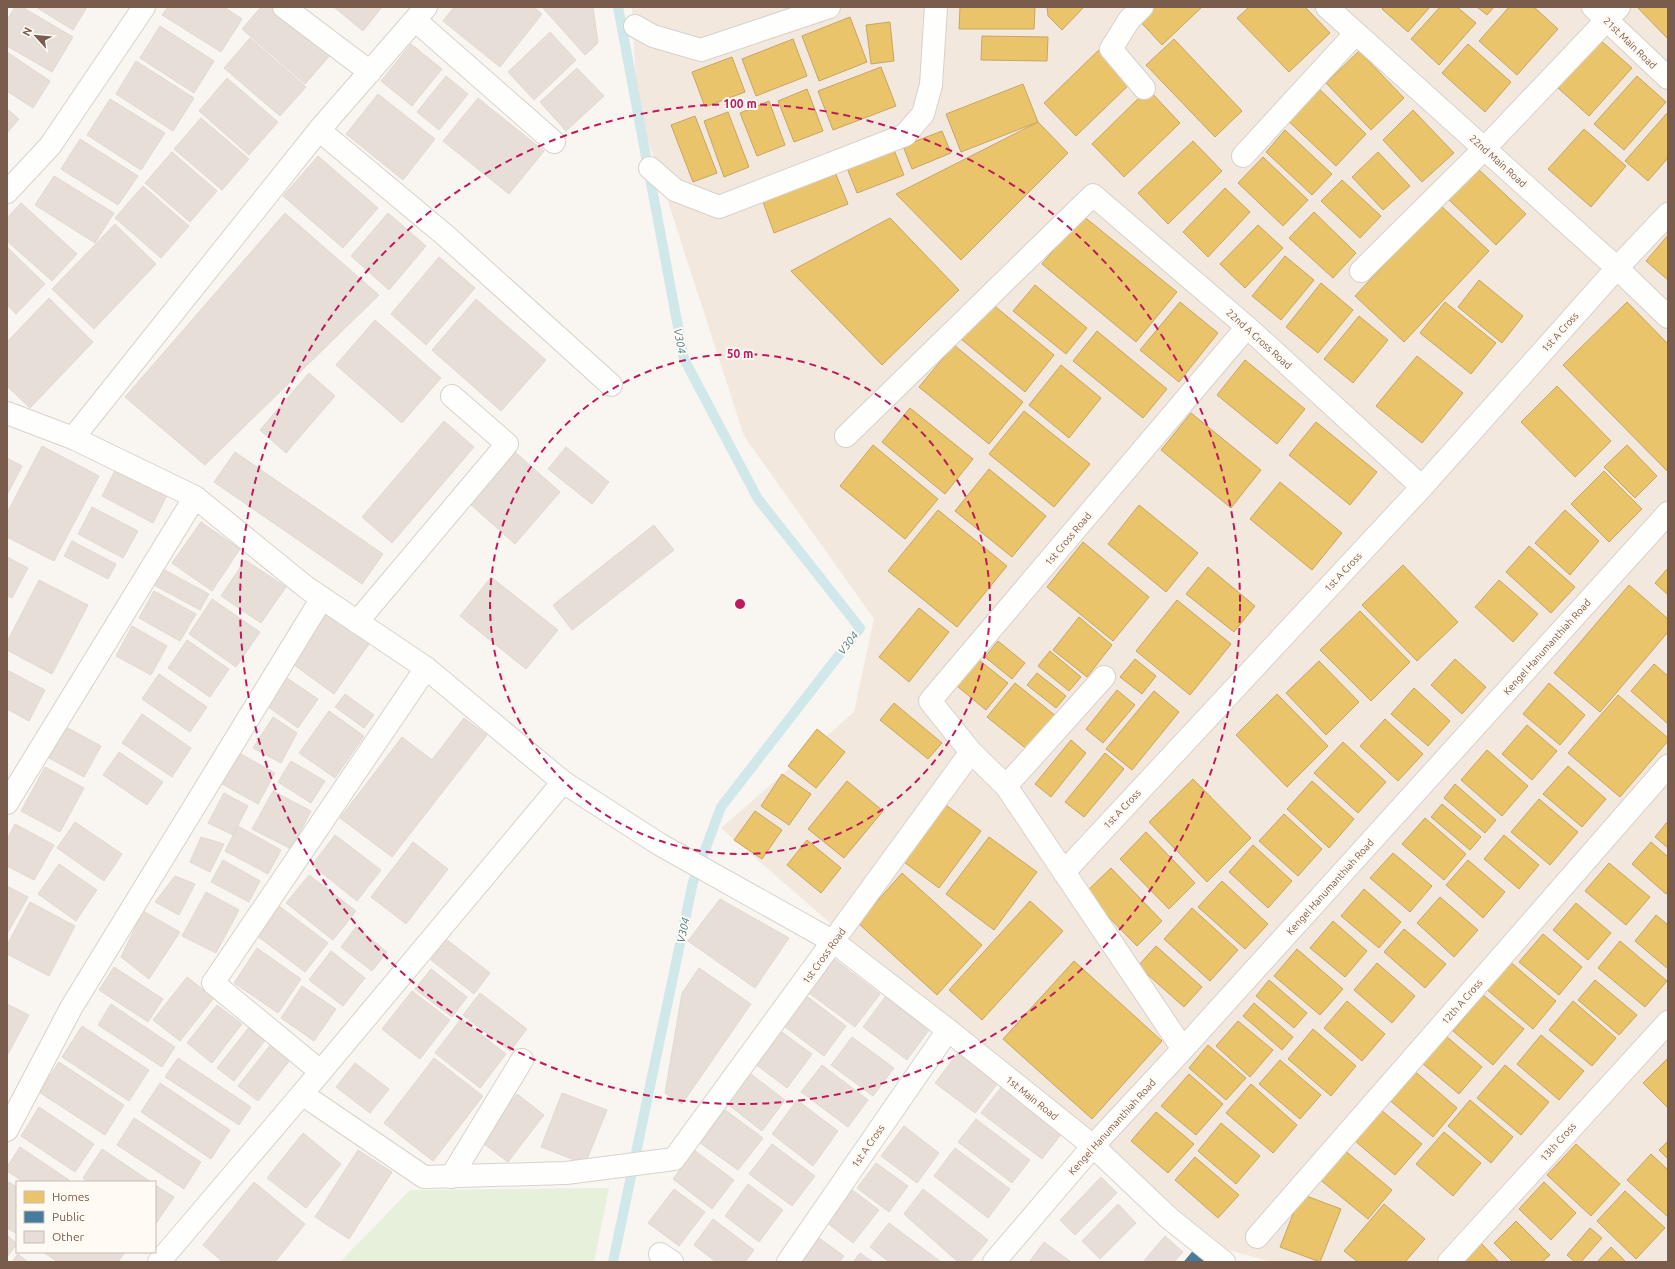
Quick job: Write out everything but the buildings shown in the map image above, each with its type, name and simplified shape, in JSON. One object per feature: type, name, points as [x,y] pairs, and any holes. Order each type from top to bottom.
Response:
[{"type":"street","points":[[7,192],[50,146],[144,7]]},
{"type":"street","points":[[284,7],[370,72]]},
{"type":"street","points":[[635,26],[653,36],[701,50],[829,7]]},
{"type":"street","points":[[650,168],[675,190],[718,207],[905,135],[922,114],[931,85],[936,7]]},
{"type":"street","points":[[1142,7],[1130,20],[1110,49],[1144,88]]},
{"type":"street","name":"22nd Main Road","points":[[1327,7],[1617,268],[1668,317]]},
{"type":"street","points":[[1361,271],[1484,149],[1606,11]]},
{"type":"street","name":"21st Main Road","points":[[1606,11],[1668,78]]},
{"type":"street","points":[[73,438],[319,130],[420,14],[554,142]]},
{"type":"street","points":[[1243,156],[1356,33]]},
{"type":"street","points":[[319,130],[446,236],[611,385]]},
{"type":"street","name":"22nd A Cross Road","points":[[846,436],[1093,195],[1247,328],[1422,487]]},
{"type":"street","name":"1st A Cross","points":[[1064,872],[1422,487],[1617,268],[1668,214]]},
{"type":"street","name":"1st Cross Road","points":[[1183,1049],[1006,786],[971,752],[930,701],[1247,328]]},
{"type":"street","points":[[357,622],[507,444],[452,396]]},
{"type":"street","name":"1st Main Road","points":[[7,414],[73,438],[195,497],[322,598],[426,668],[563,782],[659,844],[834,942],[948,1030],[1093,1146],[1169,1218],[1224,1262]]},
{"type":"street","points":[[7,803],[195,497]]},
{"type":"street","name":"Kengel Hanumanthiah Road","points":[[994,1262],[1093,1146],[1183,1049],[1668,514]]},
{"type":"street","points":[[7,1130],[71,1008],[322,598]]},
{"type":"street","points":[[320,1071],[214,983],[426,668]]},
{"type":"street","points":[[1006,786],[1104,677]]},
{"type":"street","name":"1st Cross Road","points":[[451,1177],[566,1173],[674,1159],[834,942],[971,752]]},
{"type":"street","name":"12th A Cross","points":[[1257,1237],[1668,766]]},
{"type":"street","points":[[159,1262],[302,1094],[563,782]]},
{"type":"street","name":"13th Cross","points":[[1449,1262],[1668,1022]]},
{"type":"street","name":"1st A Cross","points":[[788,1262],[948,1030]]},
{"type":"street","points":[[302,1094],[424,1177],[451,1177],[522,1060]]},
{"type":"shaded area","points":[[632,7],[1668,7],[1668,1262],[1272,1262],[1228,1250],[944,1022],[721,828],[854,712],[874,619],[744,436],[637,106]]},
{"type":"green space","points":[[609,1188],[594,1262],[340,1262],[410,1190]]},
{"type":"waterway","name":"V304","points":[[613,1262],[693,882],[721,807],[860,628],[758,499],[684,359],[618,7]]}]
